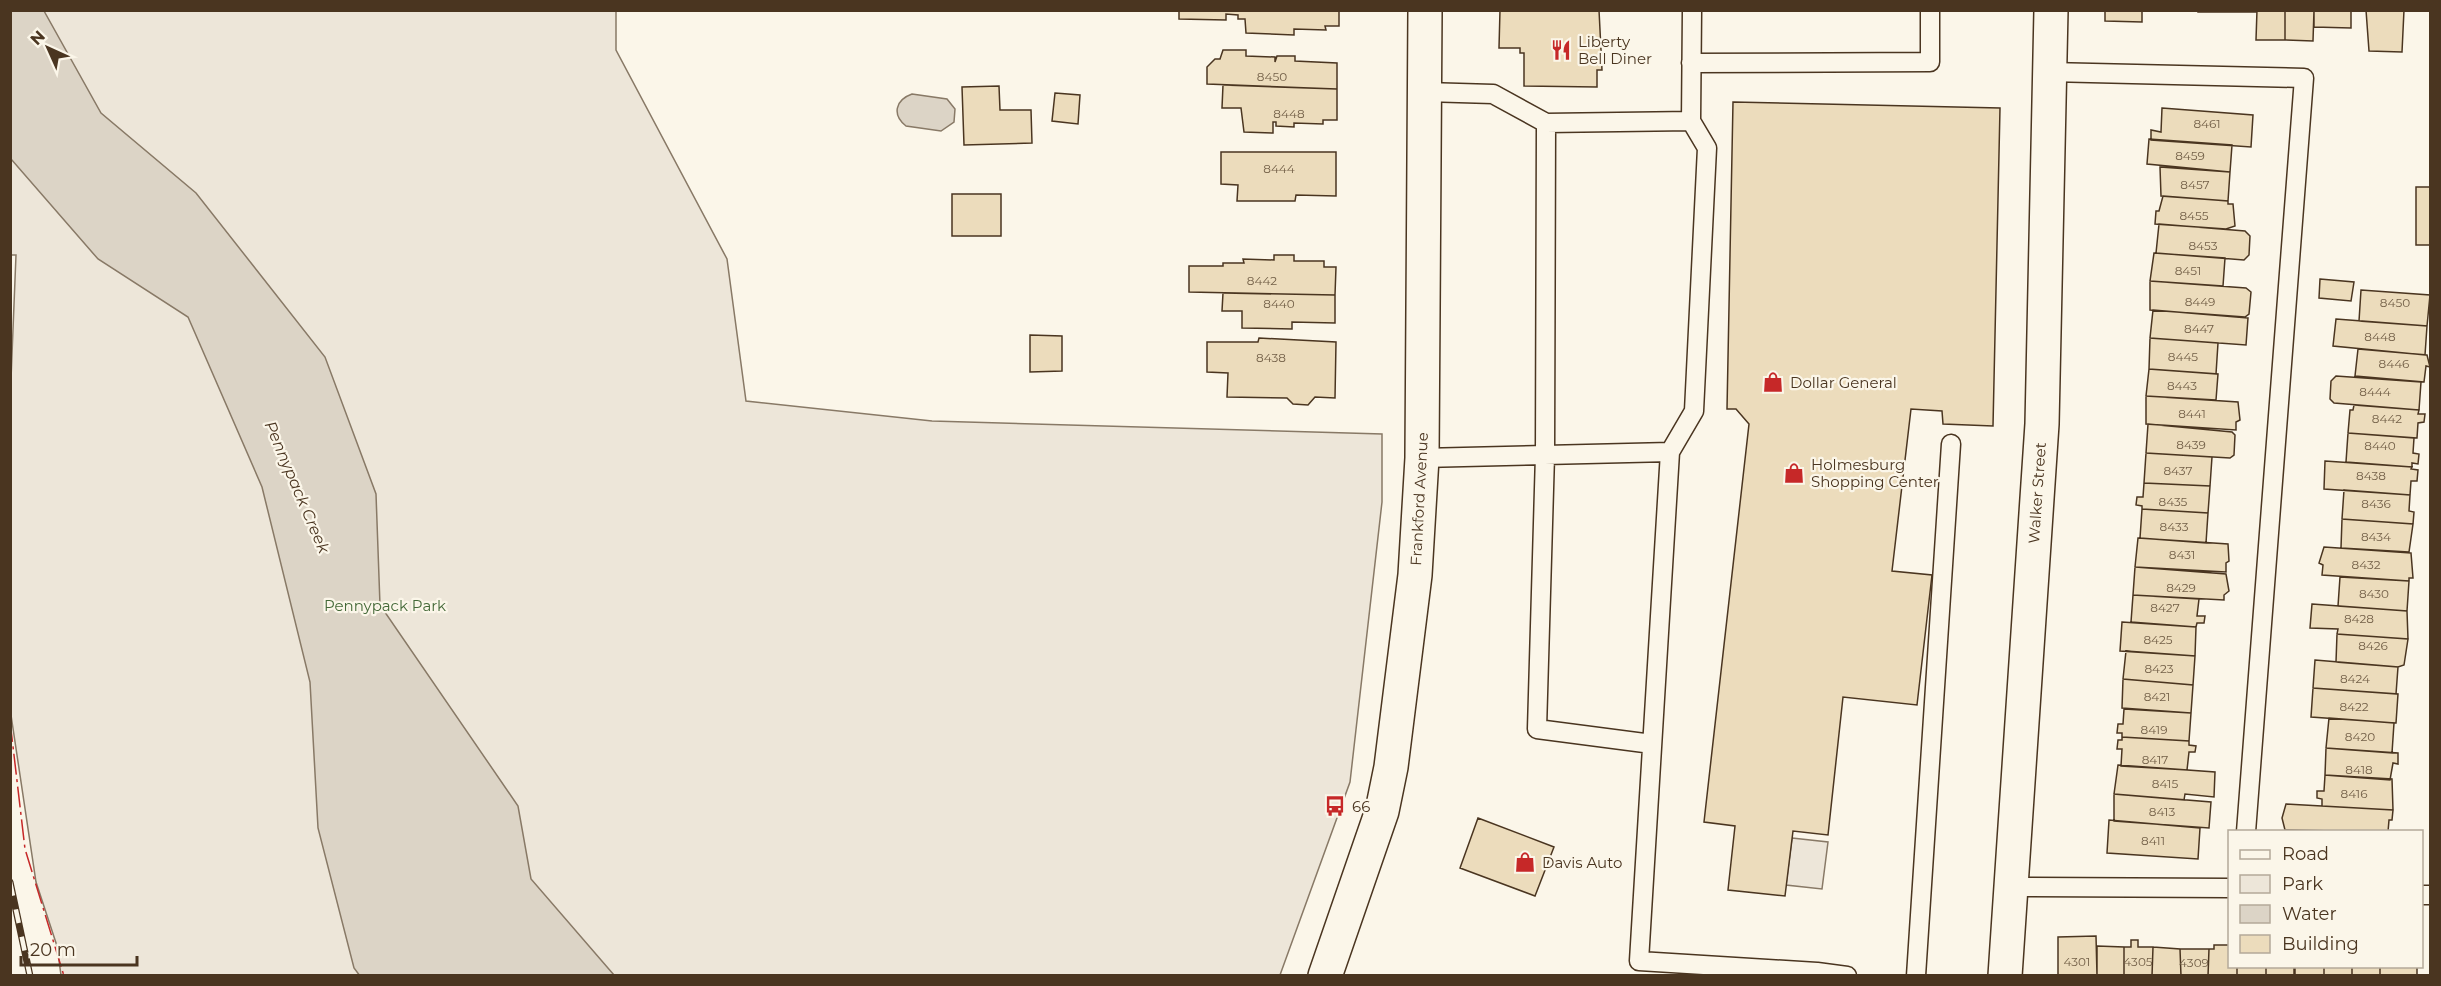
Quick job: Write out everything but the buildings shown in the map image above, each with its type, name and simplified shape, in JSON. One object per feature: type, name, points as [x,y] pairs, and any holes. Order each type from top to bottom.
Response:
[{"type":"main road","name":"Frankford Avenue","points":[[1325,975],[1376,833],[1387,789],[1415,575],[1422,458],[1425,10]]},
{"type":"main road","name":"Walker Street","points":[[2005,975],[2042,424],[2051,10]]},
{"type":"lane","points":[[1692,10],[1691,121],[1707,148],[1694,411],[1670,452],[1639,961],[1847,975]]},
{"type":"lane","points":[[1691,63],[1930,62],[1930,10]]},
{"type":"lane","points":[[2049,72],[2304,78],[2246,830]]},
{"type":"lane","points":[[1425,92],[1493,94],[1546,123],[1691,121]]},
{"type":"lane","points":[[1546,123],[1545,455],[1537,729],[1652,744]]},
{"type":"lane","points":[[1916,975],[1951,444]]},
{"type":"lane","points":[[1422,458],[1670,452]]},
{"type":"lane","points":[[2011,887],[2228,888]]},
{"type":"green space","name":"Pennypack Park","points":[[11,11],[616,11],[616,50],[727,259],[746,401],[932,421],[1382,434],[1382,502],[1350,782],[1280,975],[61,975],[57,946],[36,882],[11,715],[10,404],[16,255],[11,255]]},
{"type":"green space","points":[[1792,838],[1828,842],[1822,889],[1786,885]]},
{"type":"water","name":"Pennypack Creek","points":[[10,11],[44,11],[101,113],[196,193],[325,357],[376,494],[380,605],[518,806],[531,879],[614,975],[360,976],[354,968],[318,828],[310,682],[262,487],[188,317],[98,259],[11,159]]},
{"type":"water","points":[[912,94],[947,99],[955,109],[954,122],[941,131],[906,126],[897,113],[897,108],[902,100]]},
{"type":"railway","points":[[10,882],[30,976]]},
{"type":"power","points":[[10,721],[25,849],[64,976]]},
{"type":"place","name":"Liberty Bell Diner","points":[[1561,50]]},
{"type":"place","name":"Dollar General","points":[[1773,382]]},
{"type":"place","name":"Holmesburg Shopping Center","points":[[1794,473]]},
{"type":"place","name":"66","points":[[1335,806]]},
{"type":"place","name":"Davis Auto","points":[[1525,862]]}]
